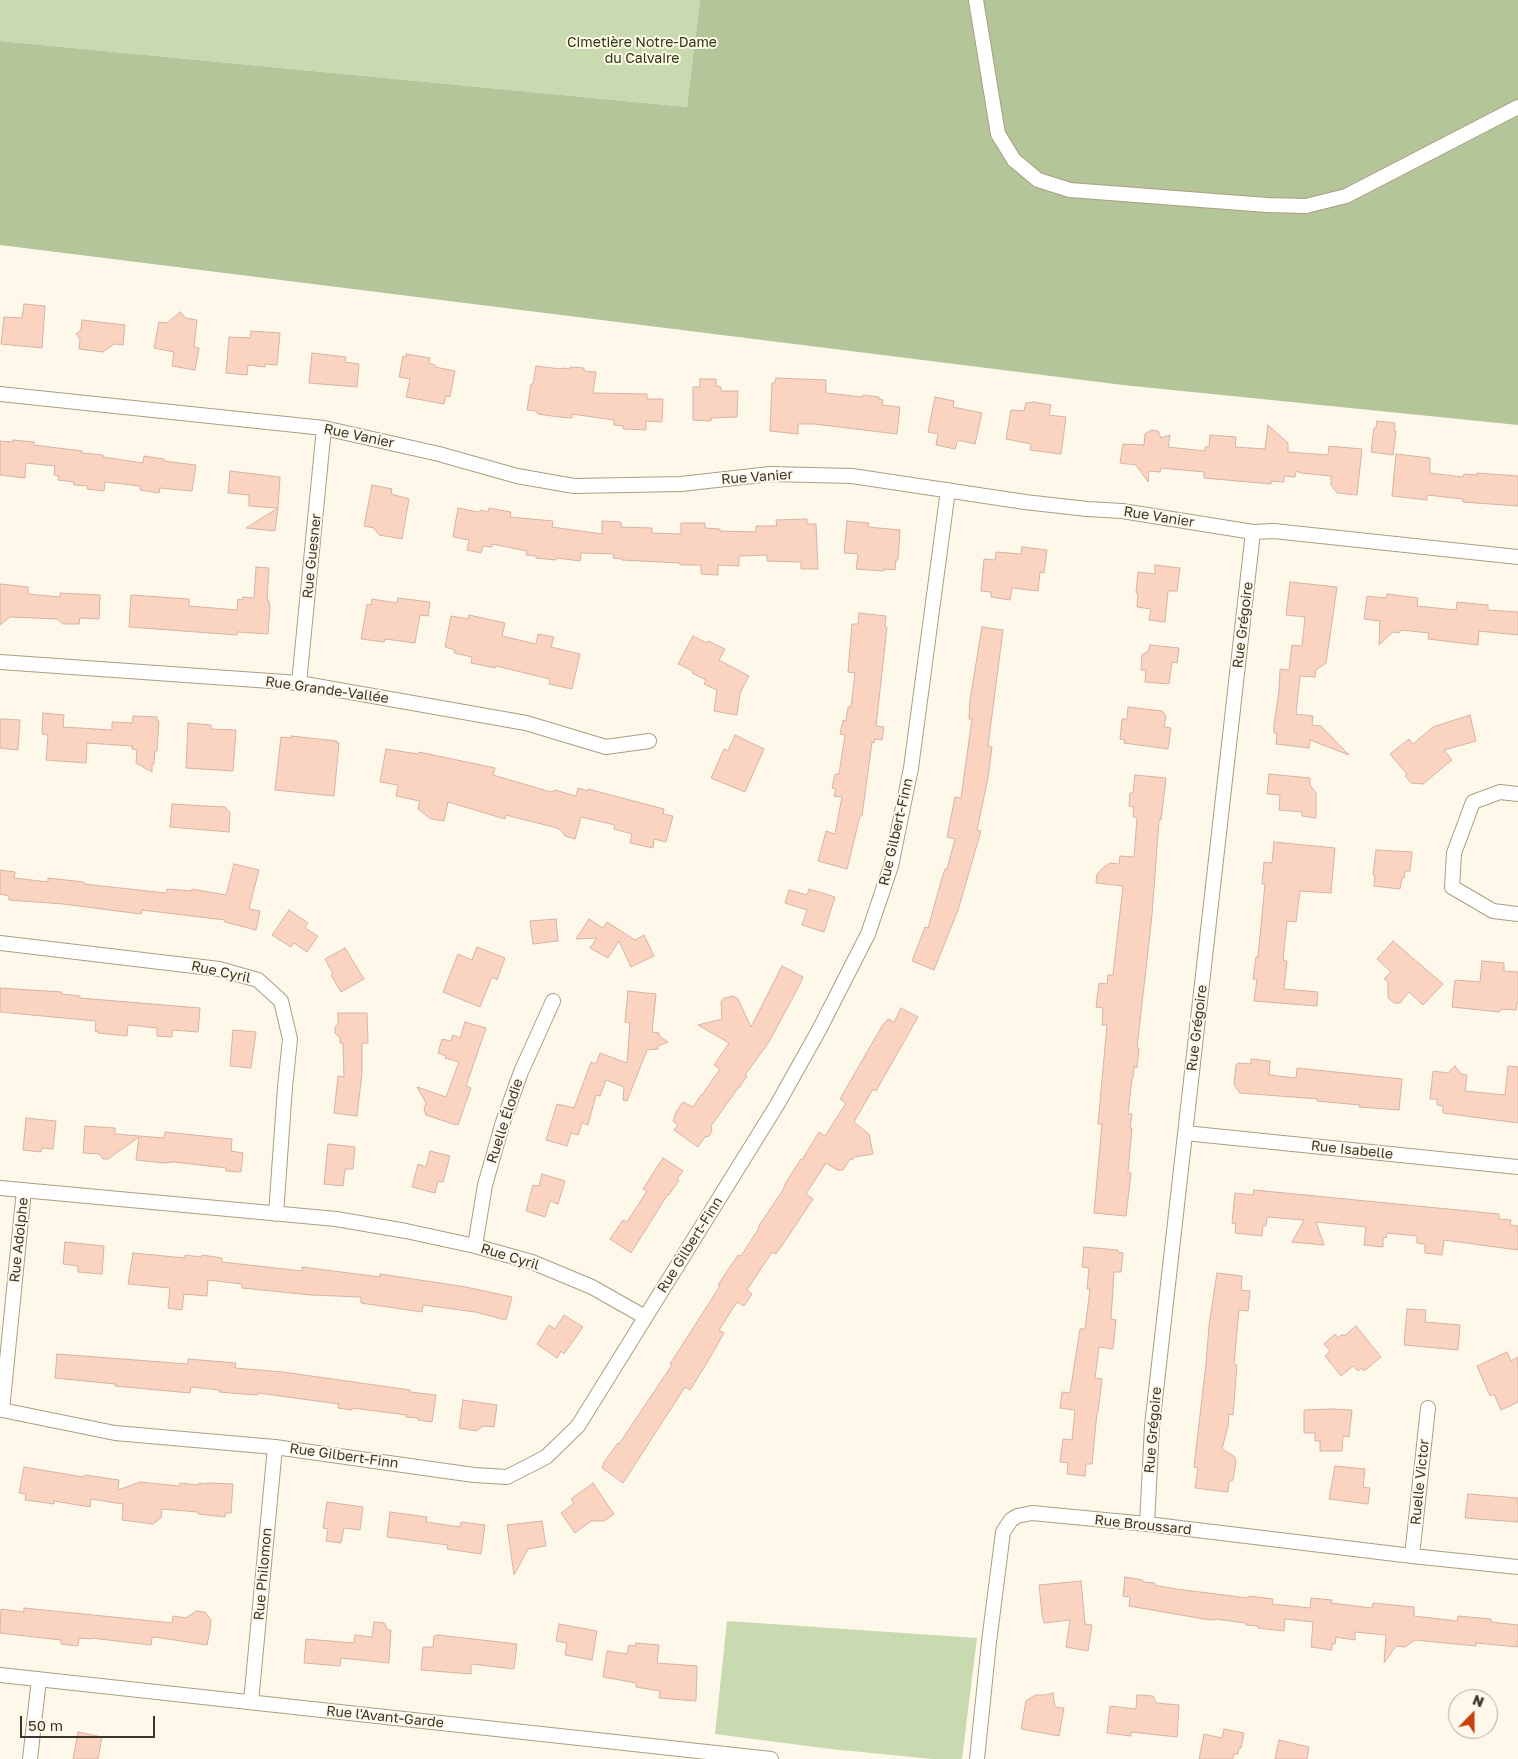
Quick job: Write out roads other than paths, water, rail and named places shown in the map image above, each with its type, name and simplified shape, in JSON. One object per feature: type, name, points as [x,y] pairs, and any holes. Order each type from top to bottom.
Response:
[{"type":"street","points":[[976,0],[998,134],[1014,160],[1038,180],[1070,190],[1267,205],[1306,206],[1346,196],[1518,107]]},
{"type":"street","name":"Rue Vanier","points":[[0,394],[324,428],[439,454],[517,476],[574,486],[681,484],[770,474],[852,476],[1026,502],[1122,511],[1253,532],[1274,531],[1518,557]]},
{"type":"street","name":"Rue Guesner","points":[[299,683],[324,428]]},
{"type":"street","name":"Rue Gilbert-Finn","points":[[2,1410],[115,1433],[275,1446],[474,1475],[507,1477],[546,1457],[578,1426],[777,1105],[819,1030],[868,934],[891,866],[911,768],[948,490]]},
{"type":"street","name":"Rue Grégoire","points":[[1147,1524],[1152,1426],[1253,532]]},
{"type":"street","name":"Rue Grande-Vallée","points":[[0,662],[299,683],[526,723],[606,747],[649,741]]},
{"type":"street","points":[[1518,794],[1500,792],[1473,802],[1454,852],[1452,887],[1492,911],[1518,914]]},
{"type":"street","name":"Rue Cyril","points":[[0,943],[219,969],[258,980],[281,1001],[290,1039],[276,1214]]},
{"type":"street","name":"Ruelle Élodie","points":[[475,1246],[485,1185],[503,1122],[521,1072],[553,1001]]},
{"type":"street","name":"Rue Isabelle","points":[[1185,1133],[1518,1167]]},
{"type":"street","name":"Rue Cyril","points":[[0,1188],[336,1219],[406,1231],[475,1246],[532,1262],[592,1287],[645,1317]]},
{"type":"street","name":"Rue Adolphe","points":[[2,1410],[24,1190]]},
{"type":"street","name":"Ruelle Victor","points":[[1412,1556],[1428,1408]]},
{"type":"street","name":"Rue Philomon","points":[[251,1702],[275,1446]]},
{"type":"street","name":"Rue Broussard","points":[[977,1759],[1003,1532],[1011,1520],[1017,1516],[1032,1513],[1147,1524],[1518,1567]]},
{"type":"street","name":"Rue l'Avant-Garde","points":[[0,1675],[771,1759]]},
{"type":"street","points":[[30,1759],[39,1679]]},
{"type":"park label","name":"Cimetière Notre-Dame du Calvaire","points":[[642,52]]}]
